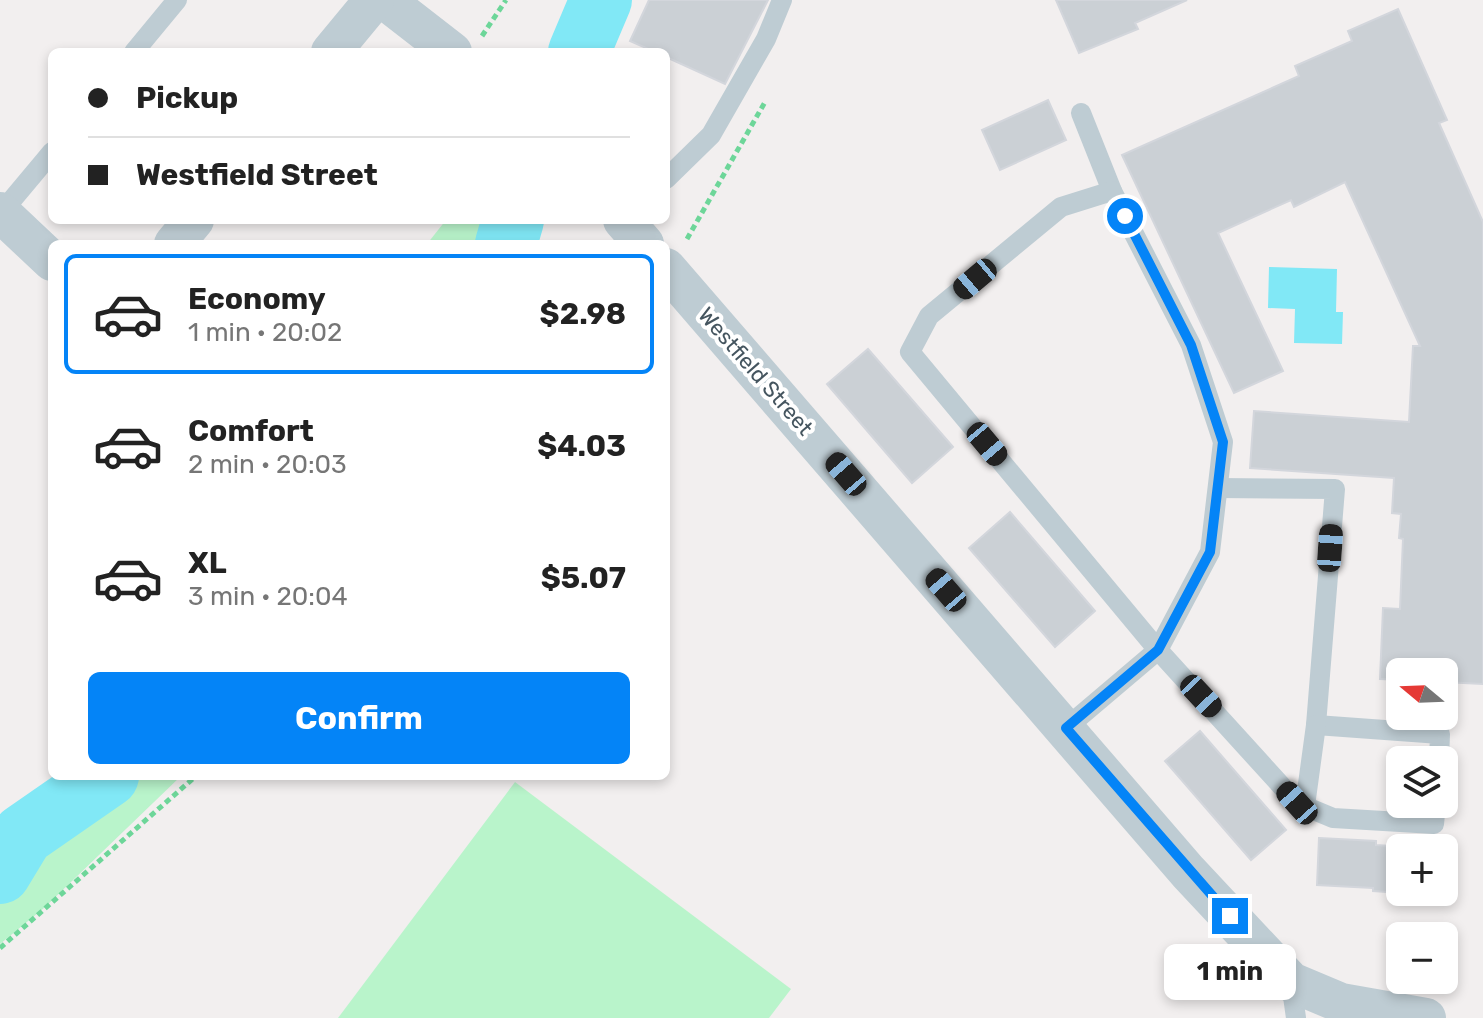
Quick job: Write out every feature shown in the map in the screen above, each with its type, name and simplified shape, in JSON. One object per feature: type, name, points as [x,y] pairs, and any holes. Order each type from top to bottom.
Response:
[{"type":"street","points":[[334,48],[374,0]]},
{"type":"street","points":[[385,0],[465,46]]},
{"type":"street","points":[[1,213],[48,257]]},
{"type":"street","points":[[177,240],[191,224]]},
{"type":"street","points":[[627,224],[641,240]]},
{"type":"street","name":"Westfield Street","points":[[670,273],[1066,728],[1294,1000],[1341,1003],[1426,1018]]},
{"type":"lane","points":[[137,48],[177,0]]},
{"type":"lane","points":[[670,175],[711,135],[766,39],[782,0]]},
{"type":"lane","points":[[1066,728],[1158,650],[1210,552],[1223,442],[1191,345],[1112,191],[1081,113]]},
{"type":"lane","points":[[1,213],[48,157]]},
{"type":"lane","points":[[1112,191],[1061,207],[929,316],[910,352],[1158,650],[1297,803],[1333,818],[1434,824],[1435,818]]},
{"type":"lane","points":[[1218,488],[1335,489],[1316,725],[1305,806]]},
{"type":"lane","points":[[1316,725],[1440,734],[1440,746]]},
{"type":"path","points":[[465,46],[506,0]]},
{"type":"path","points":[[0,948],[191,780]]},
{"type":"green space","points":[[443,224],[514,224],[529,240],[430,240]]},
{"type":"green space","points":[[73,780],[177,780],[44,908],[0,944],[0,838],[60,794]]},
{"type":"green space","points":[[515,782],[791,989],[769,1018],[338,1018]]},
{"type":"water","points":[[1269,267],[1337,269],[1336,312],[1343,312],[1342,344],[1294,343],[1295,309],[1268,308]]},
{"type":"building","points":[[649,0],[768,0],[725,84],[670,59],[670,48],[646,48],[630,41]]},
{"type":"building","points":[[1056,0],[1187,0],[1135,23],[1138,29],[1079,53]]},
{"type":"building","points":[[1398,9],[1447,120],[1439,123],[1483,222],[1483,684],[1458,683],[1458,658],[1386,658],[1386,679],[1380,679],[1383,608],[1400,609],[1403,539],[1399,538],[1401,514],[1392,513],[1394,478],[1250,468],[1254,411],[1409,422],[1413,346],[1420,346],[1345,182],[1294,207],[1291,200],[1218,233],[1283,371],[1234,393],[1122,155],[1299,76],[1295,66],[1352,41],[1348,31]]},
{"type":"building","points":[[1048,100],[1066,140],[1000,170],[982,130]]},
{"type":"building","points":[[868,349],[953,447],[912,483],[827,384]]},
{"type":"building","points":[[1010,512],[1095,611],[1055,647],[969,548]]},
{"type":"building","points":[[1200,731],[1286,830],[1251,860],[1165,761]]},
{"type":"building","points":[[1319,838],[1376,841],[1376,845],[1386,846],[1386,892],[1373,891],[1373,888],[1317,885]]},
{"type":"waterway","points":[[581,48],[601,0]]},
{"type":"waterway","points":[[507,240],[512,224]]},
{"type":"waterway","points":[[0,873],[23,835],[102,780]]},
{"type":"waterway","points":[[0,826],[23,835]]},
{"type":"route","points":[[1125,216],[1191,345],[1223,442],[1210,552],[1158,650],[1066,728],[1188,872],[1230,916]]}]
